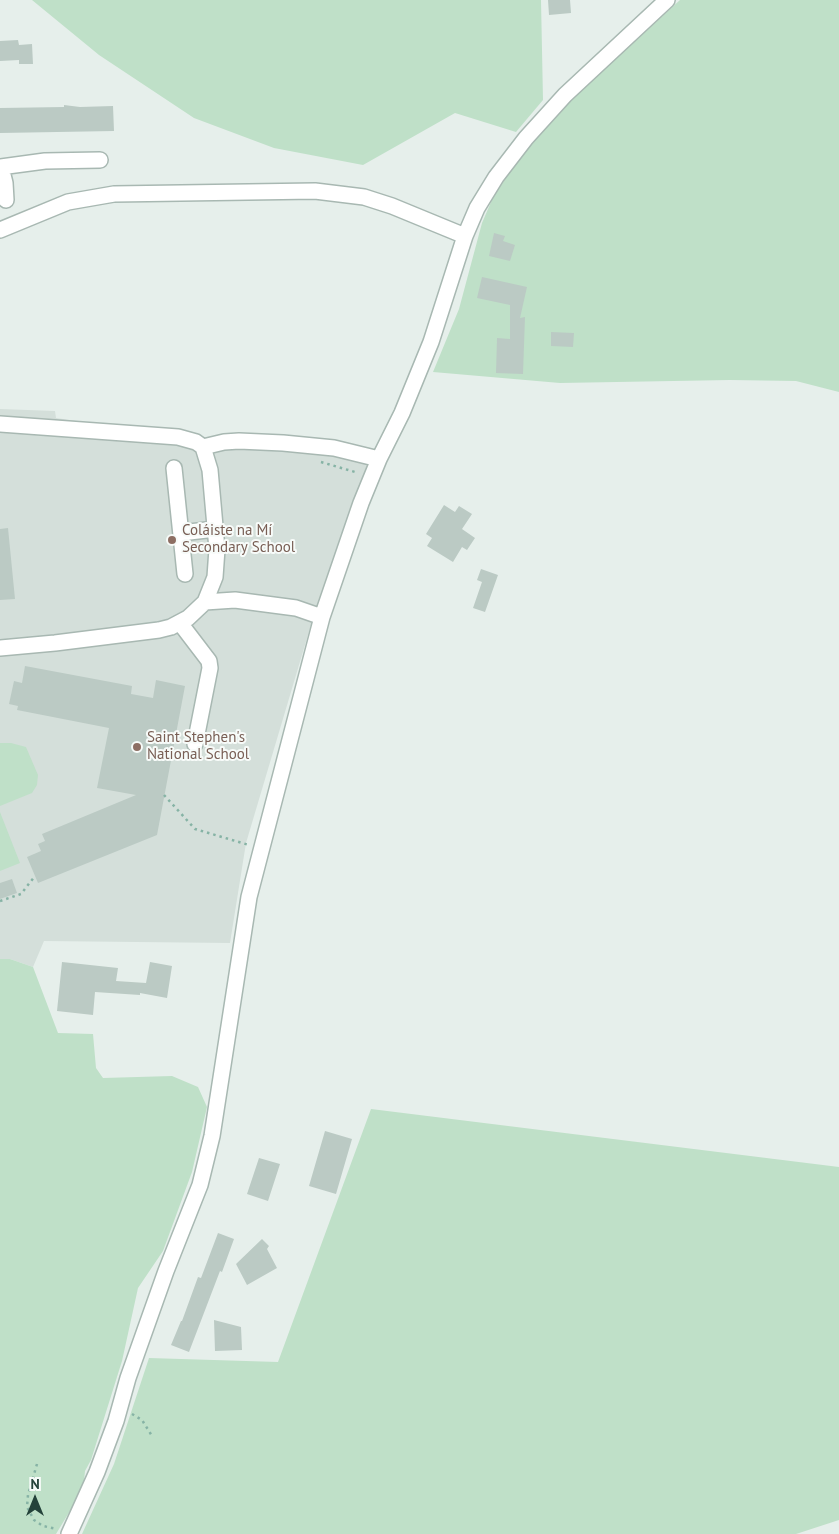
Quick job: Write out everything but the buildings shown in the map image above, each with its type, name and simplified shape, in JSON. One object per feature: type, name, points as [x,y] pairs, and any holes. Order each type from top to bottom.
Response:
[{"type":"street","points":[[70,1533],[98,1472],[128,1378],[166,1271],[200,1185],[212,1136],[243,932],[260,848],[322,617],[378,459],[402,413],[432,340],[465,236],[477,208],[496,177],[526,138],[565,95],[668,0]]},
{"type":"street","points":[[6,200],[5,183],[1,167],[45,161],[100,160]]},
{"type":"street","points":[[0,230],[68,202],[114,194],[315,191],[364,197],[392,206],[465,236]]},
{"type":"street","points":[[0,424],[178,437],[196,442],[203,447],[210,470],[217,564],[215,577],[205,602],[180,623],[159,630],[55,644],[0,648]]},
{"type":"street","points":[[203,447],[239,440],[284,443],[334,448],[378,459]]},
{"type":"street","points":[[174,468],[185,574]]},
{"type":"street","points":[[181,533],[215,529]]},
{"type":"street","points":[[205,602],[234,600],[296,608],[322,617]]},
{"type":"street","points":[[180,623],[209,661],[210,668],[195,744]]},
{"type":"path","points":[[318,462],[355,472]]},
{"type":"path","points":[[164,794],[195,829],[260,848]]},
{"type":"path","points":[[0,901],[21,894],[34,876]]},
{"type":"path","points":[[120,1406],[142,1420],[152,1436]]},
{"type":"path","points":[[37,1464],[28,1495],[27,1507],[34,1520],[43,1526],[70,1533]]},
{"type":"shaded area","points":[[0,409],[55,411],[56,418],[204,440],[216,436],[278,437],[376,452],[310,628],[246,843],[230,943],[44,941],[33,967],[10,959],[0,959]]},
{"type":"green space","points":[[32,0],[541,0],[543,100],[516,132],[455,113],[363,165],[274,148],[194,118],[99,55]]},
{"type":"green space","points":[[680,0],[839,0],[839,392],[796,381],[730,380],[560,383],[433,372],[459,309],[482,223],[494,195],[534,138],[560,110]]},
{"type":"green space","points":[[0,743],[11,743],[26,747],[38,775],[37,785],[32,793],[0,806]]},
{"type":"green space","points":[[0,812],[20,863],[0,871]]},
{"type":"green space","points":[[0,959],[10,959],[33,967],[58,1033],[93,1034],[96,1068],[103,1078],[172,1076],[198,1087],[207,1107],[192,1172],[163,1251],[138,1288],[122,1361],[91,1460],[85,1471],[84,1481],[76,1501],[56,1534],[0,1534]]},
{"type":"green space","points":[[371,1109],[839,1167],[839,1520],[796,1534],[82,1534],[114,1464],[149,1358],[278,1362]]},
{"type":"place","name":"Coláiste na Mí Secondary School","points":[[172,540]]},
{"type":"place","name":"Saint Stephen's National School","points":[[137,747]]}]
